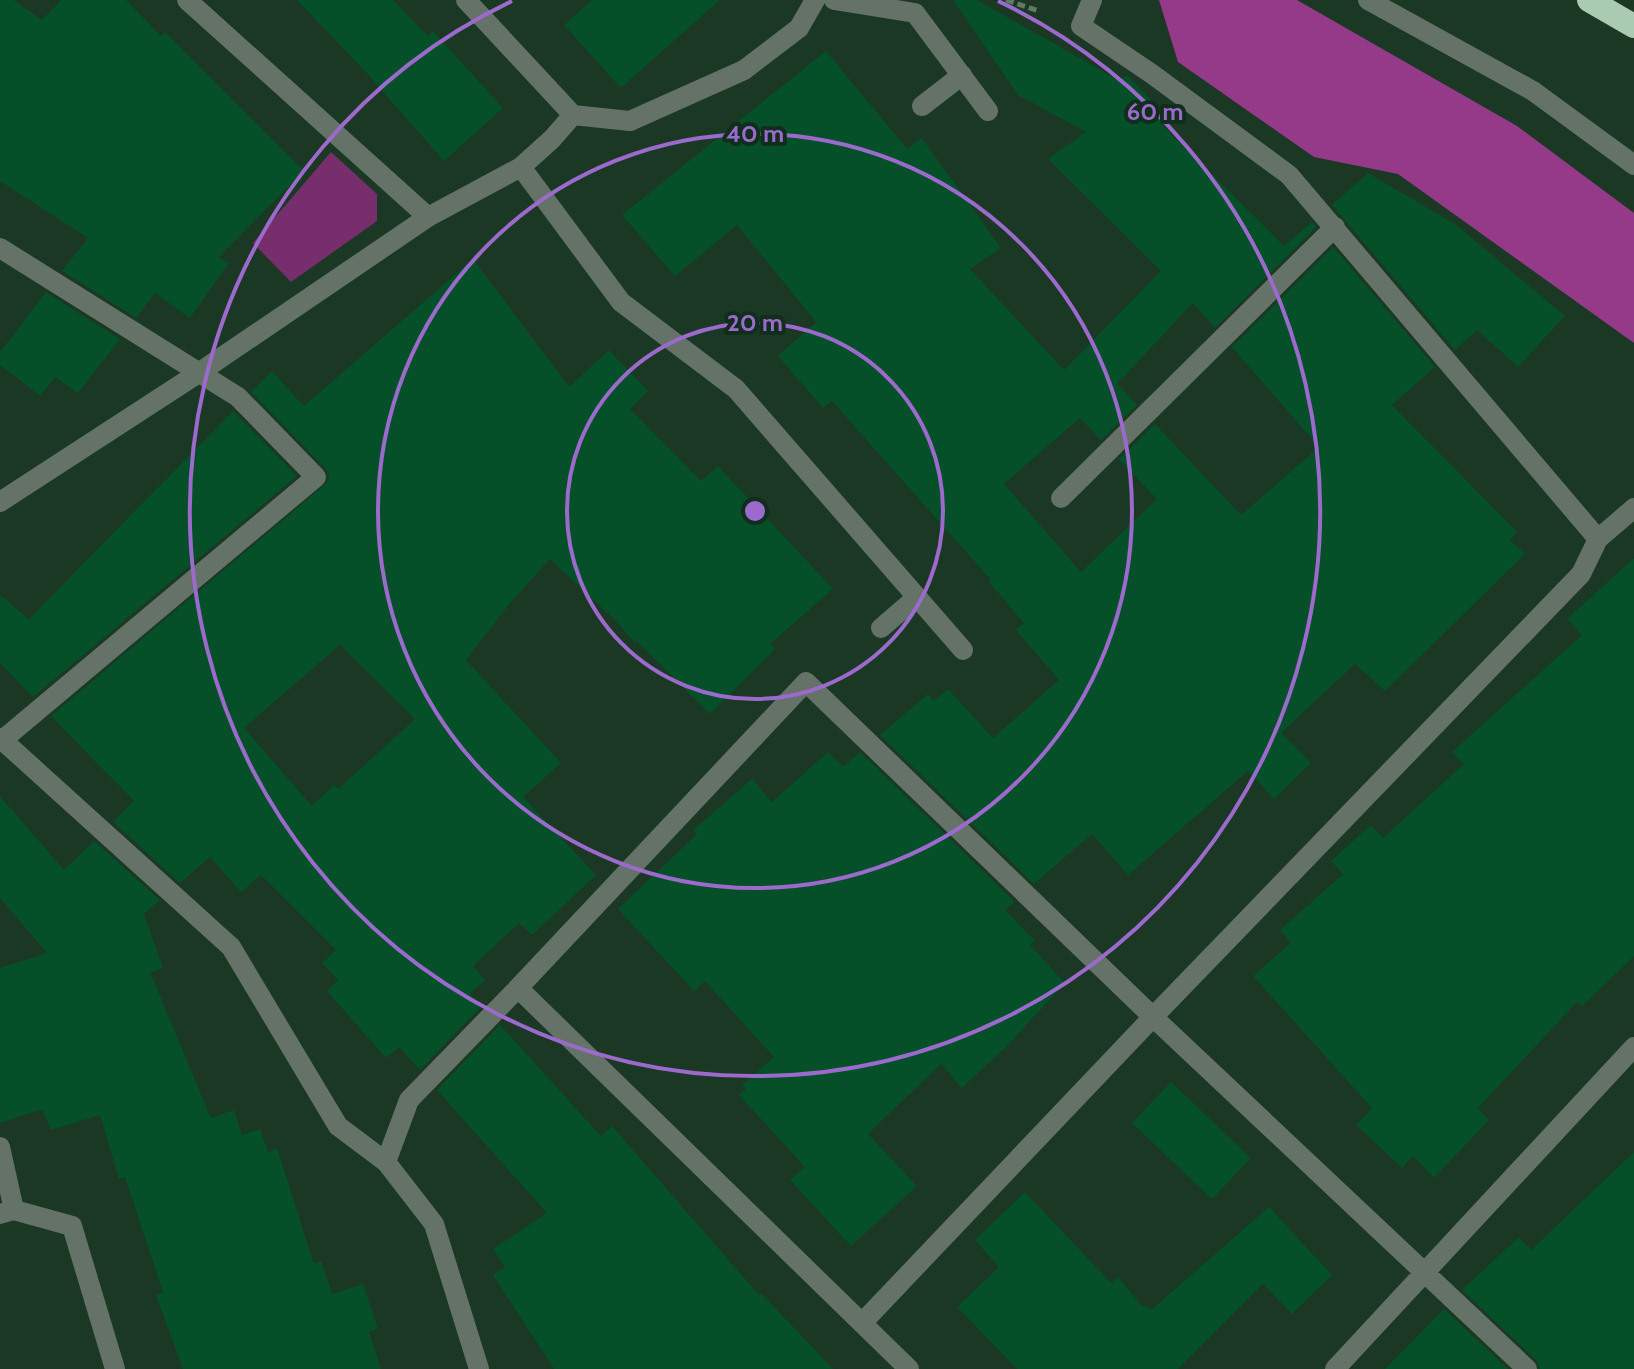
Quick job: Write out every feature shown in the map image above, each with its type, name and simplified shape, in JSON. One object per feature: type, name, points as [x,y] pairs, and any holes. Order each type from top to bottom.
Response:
[{"type":"highway","points":[[1589,0],[1634,26]]},
{"type":"street","points":[[187,0],[428,217]]},
{"type":"street","points":[[466,0],[573,115],[630,121],[744,70],[799,28],[815,0]]},
{"type":"street","points":[[834,0],[915,13],[988,111]]},
{"type":"street","points":[[1092,0],[1081,26],[1289,175],[1598,539]]},
{"type":"street","points":[[1368,0],[1533,91],[1634,165]]},
{"type":"street","points":[[922,106],[962,75]]},
{"type":"street","points":[[0,502],[200,372],[428,217],[521,167],[573,115]]},
{"type":"street","points":[[521,167],[621,302],[736,389],[963,650]]},
{"type":"street","points":[[1061,498],[1335,227]]},
{"type":"street","points":[[0,248],[238,397],[316,477],[1,740],[231,947],[338,1126],[386,1162],[434,1224],[479,1369]]},
{"type":"street","points":[[862,1323],[1581,574],[1598,539],[1634,508]]},
{"type":"street","points":[[881,628],[917,597]]},
{"type":"street","points":[[386,1162],[409,1100],[806,682],[1153,1017],[1527,1369]]},
{"type":"street","points":[[518,988],[909,1369]]},
{"type":"street","points":[[1335,1369],[1634,1047]]},
{"type":"street","points":[[0,1147],[6,1165],[7,1212],[72,1226],[115,1369]]},
{"type":"shaded area","points":[[1159,0],[1297,0],[1517,126],[1634,213],[1634,343],[1398,174],[1314,157],[1178,62]]},
{"type":"shaded area","points":[[331,152],[377,194],[377,221],[291,282],[253,243]]},
{"type":"building","points":[[0,0],[14,0],[42,20],[61,0],[126,0],[161,36],[165,32],[304,171],[219,257],[229,263],[190,318],[155,293],[136,318],[62,271],[88,238],[0,181]]},
{"type":"building","points":[[297,0],[393,0],[428,36],[433,31],[503,108],[444,161]]},
{"type":"building","points":[[592,0],[720,0],[621,88],[564,25]]},
{"type":"building","points":[[953,0],[977,0],[1120,81],[1127,75],[1168,117],[1161,124],[1284,246],[1312,222],[1316,227],[1215,328],[1193,303],[1117,384],[1137,405],[1101,440],[1080,418],[1004,484],[1081,572],[1157,499],[1119,459],[1155,424],[1241,515],[1319,447],[1232,347],[1333,247],[1435,367],[1392,405],[1517,532],[1510,540],[1525,554],[1385,691],[1355,664],[1281,733],[1311,763],[1274,799],[1248,771],[1128,875],[1092,834],[1034,884],[880,735],[928,694],[934,701],[948,689],[993,738],[1059,680],[1016,630],[1024,623],[989,582],[991,580],[832,401],[823,408],[778,356],[816,322],[737,225],[675,276],[622,215],[826,51],[907,149],[922,138],[1001,248],[970,269],[1064,370],[1161,271],[1048,159],[1086,132],[1018,95]]},
{"type":"building","points":[[1368,173],[1455,224],[1565,316],[1518,367],[1477,330],[1455,350],[1332,205]]},
{"type":"building","points":[[473,259],[569,387],[609,350],[648,391],[630,409],[701,481],[718,466],[833,589],[770,644],[775,649],[710,714],[550,559],[510,603],[466,660],[561,763],[523,797],[596,875],[532,935],[519,923],[473,966],[485,980],[470,993],[482,1006],[420,1070],[399,1047],[386,1058],[327,991],[338,980],[322,963],[336,950],[261,875],[241,892],[210,857],[180,883],[113,822],[134,801],[51,716],[328,482],[329,475],[325,468],[251,392],[272,371],[304,406]],"holes":[[[340,645],[415,719],[338,789],[334,785],[312,806],[244,728]]]},
{"type":"building","points":[[46,292],[120,339],[78,393],[55,377],[40,396],[0,365],[0,352]]},
{"type":"building","points":[[233,411],[297,476],[33,697],[0,663],[0,595],[29,619]]},
{"type":"building","points":[[1634,558],[1634,956],[1582,1006],[1577,1002],[1478,1108],[1489,1120],[1434,1178],[1413,1156],[1402,1168],[1356,1125],[1372,1108],[1253,976],[1291,943],[1280,930],[1343,874],[1331,861],[1371,825],[1383,838],[1464,764],[1452,752],[1582,635],[1567,619]]},
{"type":"building","points":[[828,752],[843,767],[860,752],[1015,902],[1005,910],[1035,941],[1030,945],[1065,983],[1006,1047],[962,1088],[941,1064],[868,1134],[917,1186],[851,1246],[790,1180],[805,1167],[739,1095],[746,1089],[742,1085],[774,1057],[705,981],[694,991],[618,909],[697,834],[693,830],[752,779],[772,802]]},
{"type":"building","points":[[0,796],[64,870],[94,841],[160,900],[144,914],[163,968],[150,972],[211,1118],[234,1110],[242,1135],[260,1129],[268,1152],[277,1148],[314,1264],[321,1261],[332,1294],[363,1284],[378,1329],[369,1332],[381,1369],[183,1369],[156,1295],[163,1292],[125,1177],[119,1179],[100,1115],[51,1130],[42,1109],[0,1123],[0,968],[47,953],[0,898]]},
{"type":"building","points":[[500,1025],[601,1136],[612,1126],[759,1295],[761,1293],[833,1369],[554,1369],[493,1275],[505,1267],[493,1249],[547,1213],[437,1090]]},
{"type":"building","points":[[1171,1082],[1251,1158],[1212,1199],[1132,1123]]},
{"type":"building","points":[[1634,1152],[1634,1369],[1540,1369],[1536,1360],[1462,1290],[1519,1237],[1531,1250]]},
{"type":"building","points":[[1025,1192],[1111,1283],[1118,1277],[1143,1307],[1145,1305],[1151,1310],[1269,1207],[1332,1275],[1292,1314],[1263,1284],[1178,1369],[1017,1369],[957,1307],[999,1267],[975,1240]]},
{"type":"building","points":[[1444,1309],[1508,1369],[1385,1369]]}]
